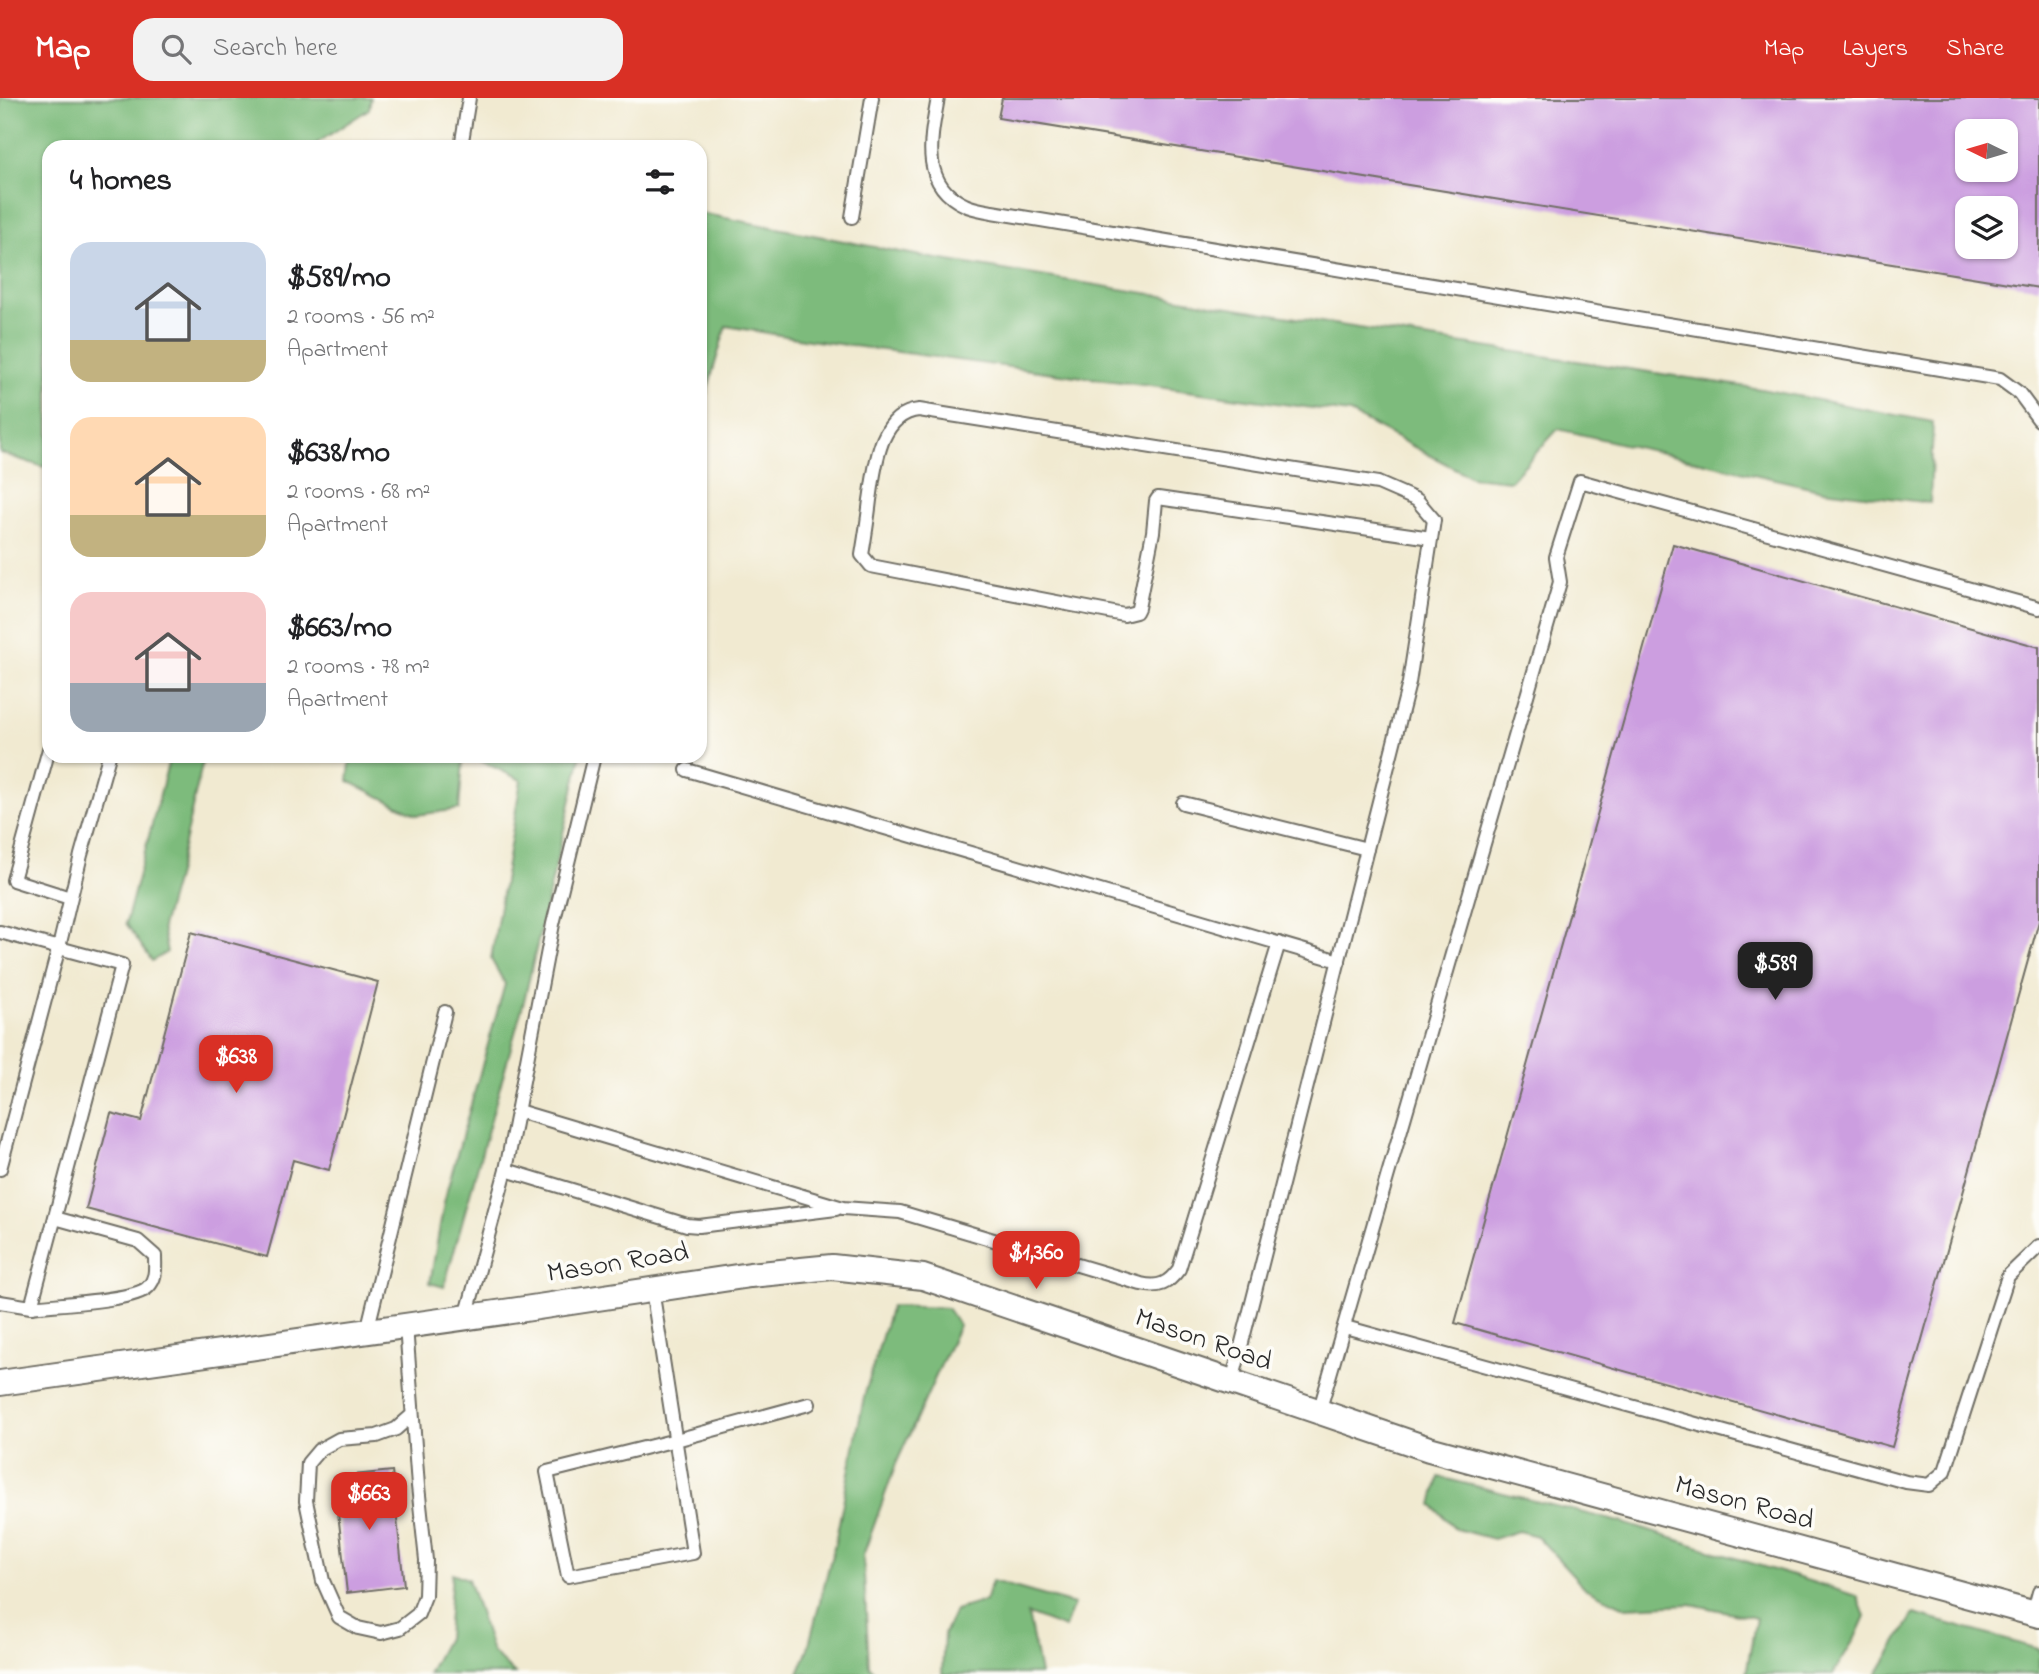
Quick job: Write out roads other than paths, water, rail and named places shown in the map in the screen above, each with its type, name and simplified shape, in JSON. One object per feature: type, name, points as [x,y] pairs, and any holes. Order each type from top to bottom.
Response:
[{"type":"street","name":"Mason Road","points":[[0,1383],[750,1275],[832,1267],[923,1277],[1429,1449],[2037,1607]]},
{"type":"lane","points":[[462,140],[469,98]]},
{"type":"lane","points":[[852,217],[872,98]]},
{"type":"lane","points":[[938,98],[930,144],[932,168],[944,190],[965,205],[992,212],[2000,379],[2019,393],[2039,420]]},
{"type":"lane","points":[[1232,1382],[1409,683],[1434,520],[1417,500],[1378,483],[919,410],[909,411],[892,425],[877,458],[862,555],[871,566],[1125,615],[1136,612],[1138,608],[1158,498],[1431,538]]},
{"type":"lane","points":[[1319,1412],[1560,582],[1556,558],[1580,481],[2039,608]]},
{"type":"lane","points":[[45,763],[13,880],[70,898]]},
{"type":"lane","points":[[0,1168],[107,763]]},
{"type":"lane","points":[[466,1317],[506,1170],[553,925],[592,763]]},
{"type":"lane","points":[[687,770],[1339,961]]},
{"type":"lane","points":[[1183,803],[1367,849]]},
{"type":"lane","points":[[0,932],[122,965],[31,1307]]},
{"type":"lane","points":[[506,1170],[687,1225],[699,1226],[843,1208],[900,1212],[1141,1284],[1163,1285],[1172,1279],[1179,1269],[1279,943]]},
{"type":"lane","points":[[368,1331],[445,1012]]},
{"type":"lane","points":[[518,1111],[843,1208]]},
{"type":"lane","points":[[0,1302],[31,1307],[128,1296],[147,1288],[155,1275],[155,1256],[138,1241],[55,1218]]},
{"type":"lane","points":[[1345,1326],[1906,1482],[1930,1485],[1945,1471],[2008,1276],[2039,1246]]},
{"type":"lane","points":[[652,1289],[676,1440],[693,1553],[568,1576],[547,1472],[676,1440],[809,1404]]},
{"type":"lane","points":[[406,1325],[426,1560],[425,1595],[418,1614],[400,1628],[381,1633],[358,1628],[339,1617],[323,1581],[306,1501],[308,1463],[318,1450],[339,1439],[377,1436],[396,1429],[412,1415]]}]
